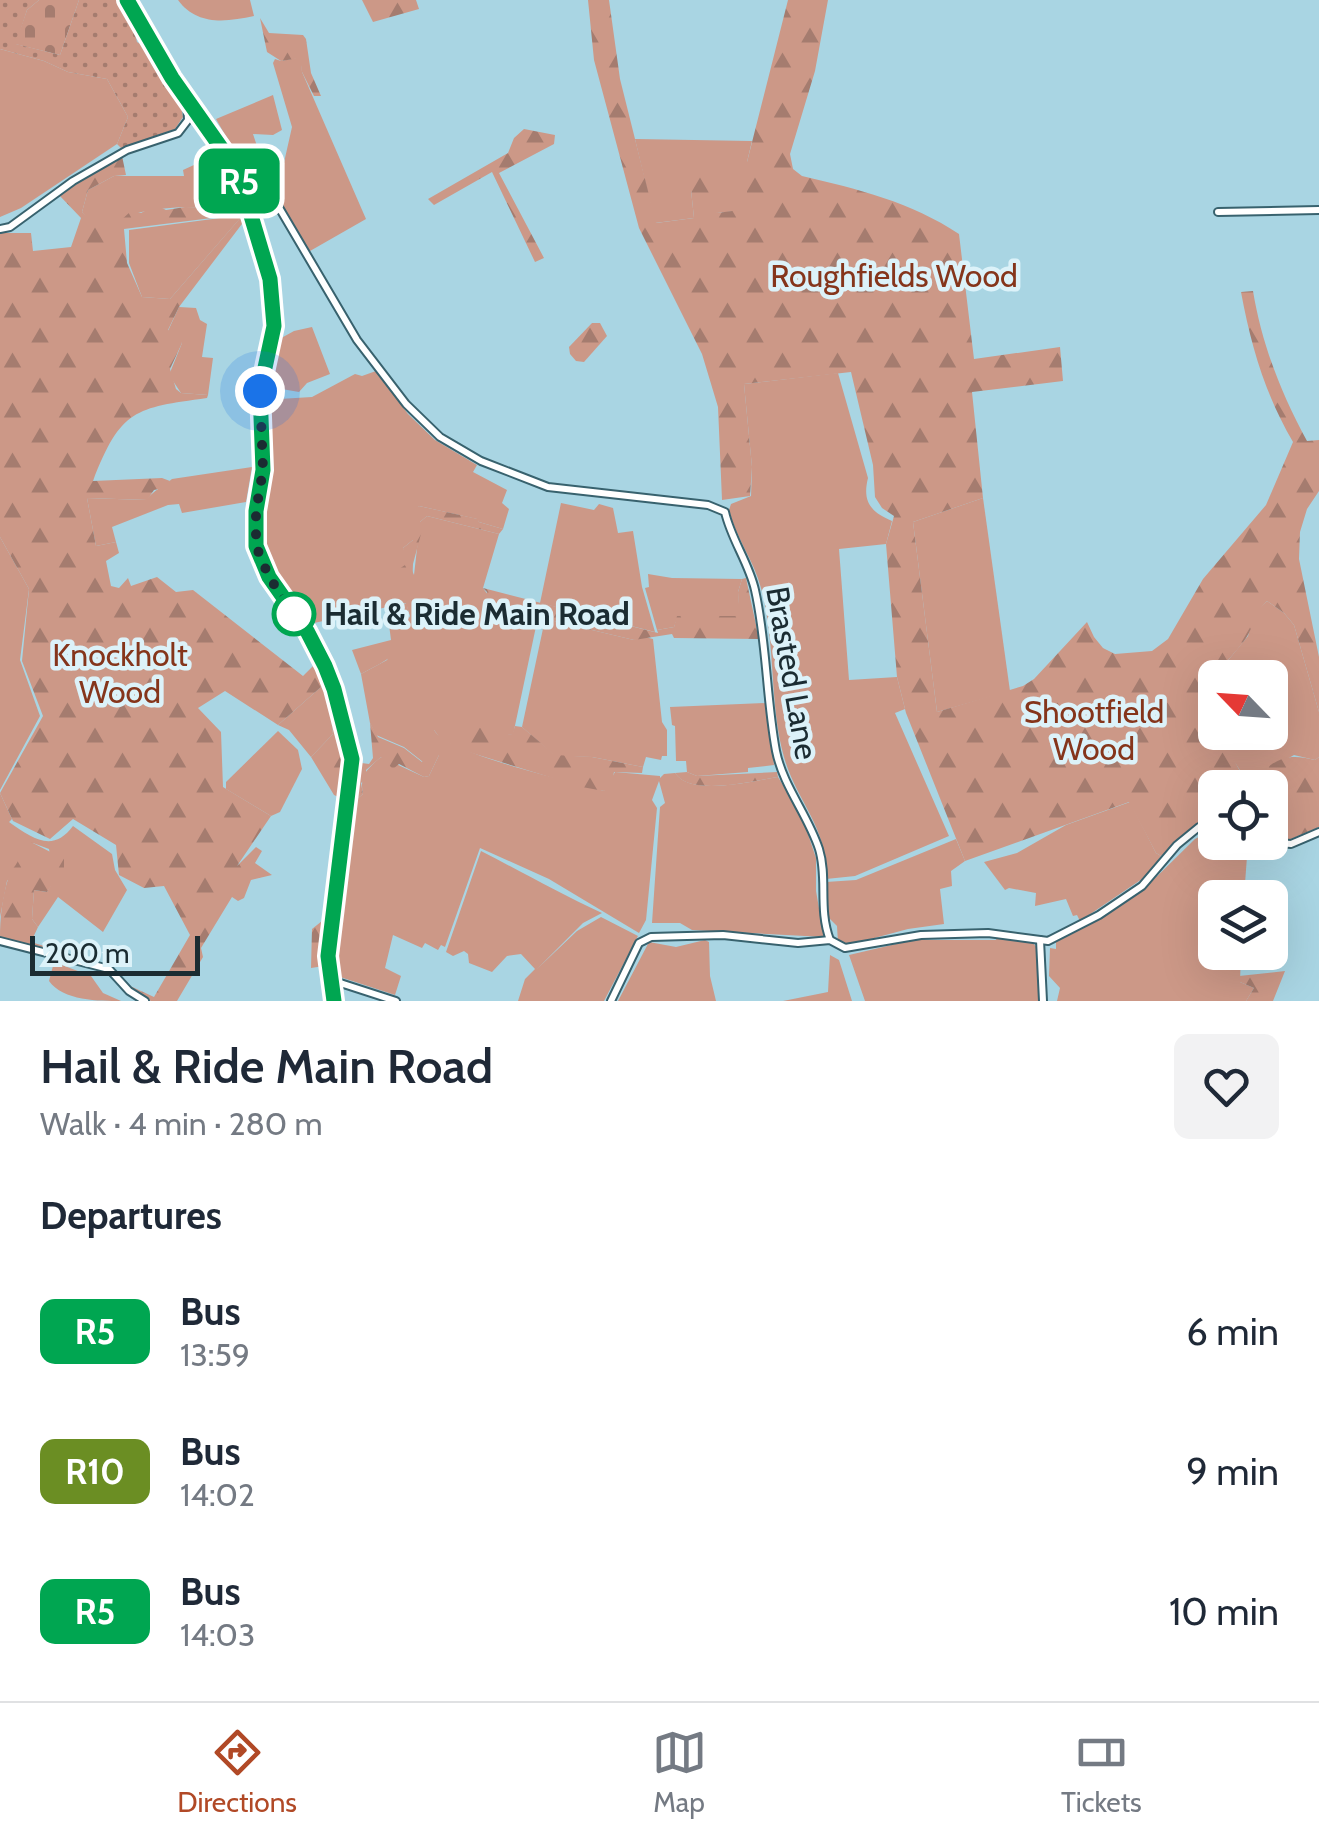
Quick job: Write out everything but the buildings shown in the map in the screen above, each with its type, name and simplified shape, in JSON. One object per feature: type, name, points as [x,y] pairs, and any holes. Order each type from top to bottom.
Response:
[{"type":"street","points":[[127,0],[234,170],[270,279],[274,326],[260,391],[263,470],[256,511],[256,546],[269,577],[307,631],[325,666],[352,759],[328,956],[334,1001]]},
{"type":"street","points":[[0,228],[10,227],[73,180],[126,150],[178,134],[188,120],[187,99]]},
{"type":"street","name":"Brasted Lane","points":[[234,170],[240,170],[274,199],[357,340],[406,404],[440,437],[481,461],[548,487],[708,504],[725,512],[754,587],[776,752],[822,858],[821,897],[830,940]]},
{"type":"street","points":[[1218,212],[1319,210]]},
{"type":"street","points":[[612,1001],[639,942],[645,938],[723,935],[798,943],[830,940],[845,948],[921,935],[988,933],[1040,940],[1058,937],[1142,886],[1198,828]]},
{"type":"street","points":[[1288,844],[1319,832]]},
{"type":"street","points":[[0,940],[108,969],[128,992],[145,1001]]},
{"type":"street","points":[[1040,940],[1043,1001]]},
{"type":"street","points":[[331,980],[396,1001]]},
{"type":"green space","points":[[0,0],[39,0],[27,10],[16,44],[60,55],[79,0],[120,0],[137,42],[151,50],[179,96],[183,117],[175,129],[121,148],[117,144],[128,117],[107,79],[68,72],[0,49]]},
{"type":"green space","points":[[39,0],[79,0],[60,55],[15,44],[27,10]]},
{"type":"green space","points":[[178,0],[250,0],[254,16],[203,18]]},
{"type":"green space","points":[[362,0],[416,0],[419,9],[373,22]]},
{"type":"green space","points":[[588,0],[609,0],[620,79],[656,223],[694,218],[691,190],[696,173],[707,173],[713,184],[717,213],[747,209],[747,162],[788,0],[828,0],[815,71],[790,154],[793,169],[802,176],[903,205],[959,234],[974,359],[1060,347],[1063,381],[972,392],[983,498],[913,522],[937,712],[1023,686],[1087,622],[1103,648],[1115,654],[1152,651],[1168,639],[1203,579],[1266,505],[1293,442],[1267,388],[1249,331],[1241,292],[1253,291],[1267,350],[1289,405],[1307,441],[1319,440],[1319,491],[1307,509],[1300,532],[1299,559],[1319,657],[1319,712],[1294,625],[1267,601],[1228,660],[1198,660],[1198,750],[1229,750],[1240,770],[1198,770],[1198,825],[1161,856],[1129,802],[965,861],[906,713],[897,677],[886,544],[894,516],[875,497],[873,465],[851,372],[744,384],[752,467],[750,496],[722,500],[718,407],[702,354],[639,228],[594,60]]},
{"type":"green space","points":[[260,18],[269,33],[303,35],[311,73],[321,96],[314,96],[300,58],[281,61],[267,52]]},
{"type":"green space","points":[[0,49],[68,72],[107,79],[128,117],[117,144],[21,208],[0,217]]},
{"type":"green space","points":[[301,57],[302,72],[366,219],[310,251],[276,198],[292,127],[273,63],[275,59]]},
{"type":"green space","points":[[273,95],[282,130],[273,135],[253,134],[258,149],[237,156],[216,119]]},
{"type":"green space","points":[[524,129],[555,135],[554,144],[499,173],[544,258],[535,262],[492,172],[434,205],[428,199],[508,153],[514,138]]},
{"type":"green space","points":[[635,139],[752,141],[747,162],[747,210],[717,213],[691,190],[694,218],[655,223]]},
{"type":"green space","points":[[218,154],[241,208],[159,209],[120,222],[88,218],[82,212],[88,190],[114,176],[184,176],[183,170]]},
{"type":"green space","name":"Knockholt Wood","points":[[122,156],[126,175],[114,176],[88,190],[82,212],[88,217],[99,215],[120,221],[130,212],[141,213],[156,205],[166,210],[246,208],[248,216],[179,307],[168,330],[179,336],[182,343],[170,369],[176,389],[181,393],[208,395],[207,398],[163,405],[134,416],[112,439],[93,481],[170,481],[154,490],[147,500],[87,498],[96,546],[116,542],[119,553],[106,561],[111,586],[119,588],[128,578],[131,586],[157,577],[176,592],[193,590],[303,676],[318,661],[341,728],[343,799],[334,795],[311,757],[333,734],[329,703],[321,687],[278,725],[225,691],[198,708],[221,732],[223,787],[271,816],[237,866],[256,847],[262,851],[255,863],[272,875],[251,880],[244,898],[238,901],[232,897],[201,948],[203,957],[177,1001],[151,1001],[128,985],[154,997],[190,935],[164,886],[144,888],[119,875],[116,845],[73,819],[50,839],[13,821],[0,793],[43,716],[22,661],[29,589],[0,537],[0,233],[31,233],[33,251],[71,247],[81,218],[59,195]],"holes":[[[242,216],[170,299],[142,297],[127,263],[124,229]]]},
{"type":"green space","points":[[243,215],[170,299],[142,297],[129,263],[129,230]]},
{"type":"green space","points":[[179,307],[196,308],[200,320],[207,324],[202,357],[213,358],[208,395],[181,393],[169,375],[182,343],[168,331]]},
{"type":"green space","points":[[592,323],[600,323],[607,336],[584,362],[576,361],[569,347]]},
{"type":"green space","points":[[312,327],[330,374],[307,383],[299,392],[276,388],[276,378],[267,376],[274,342]]},
{"type":"green space","points":[[376,371],[408,414],[435,440],[477,465],[473,472],[507,490],[502,503],[509,509],[503,529],[419,506],[413,518],[413,540],[403,548],[414,575],[420,522],[427,516],[499,534],[483,588],[500,603],[538,617],[513,735],[434,730],[462,749],[486,758],[604,791],[615,772],[660,778],[675,773],[683,780],[708,786],[778,777],[802,816],[816,858],[816,891],[824,937],[692,930],[680,923],[652,923],[660,807],[665,803],[659,781],[652,800],[657,808],[646,920],[639,933],[549,879],[480,848],[445,947],[441,945],[438,950],[425,943],[422,948],[393,935],[385,968],[401,976],[395,995],[337,976],[334,933],[346,848],[351,844],[346,840],[351,804],[363,794],[365,773],[381,757],[429,776],[439,755],[423,762],[404,747],[376,735],[370,723],[361,674],[387,660],[410,616],[406,603],[314,623],[270,570],[260,531],[269,459],[263,400],[312,397],[355,374]]},
{"type":"green space","points":[[838,373],[868,478],[867,500],[874,510],[892,521],[886,544],[839,549],[849,680],[897,677],[905,709],[895,713],[949,836],[855,876],[826,879],[822,844],[790,773],[779,737],[769,629],[761,588],[729,510],[731,504],[751,496],[744,384]]},
{"type":"green space","points":[[252,467],[246,502],[182,513],[179,504],[168,505],[112,527],[116,542],[96,546],[87,498],[146,500],[172,479]]},
{"type":"green space","points":[[983,498],[1010,691],[937,712],[913,522]]},
{"type":"green space","points":[[561,503],[594,510],[599,504],[613,508],[618,533],[633,531],[642,587],[655,632],[540,603]]},
{"type":"green space","points":[[419,506],[478,519],[503,529],[499,534],[427,516],[420,522],[412,589],[406,593],[396,591],[390,582],[405,565],[403,548],[413,540],[413,512]]},
{"type":"green space","points":[[0,537],[29,589],[20,660],[40,716],[0,790]]},
{"type":"green space","points":[[648,574],[742,579],[738,592],[740,616],[678,616],[674,627],[657,630],[645,588],[649,587]]},
{"type":"green space","points":[[746,578],[759,639],[674,638],[672,634],[634,640],[550,620],[544,624],[537,617],[504,606],[487,608],[487,592],[483,588],[658,633],[657,630],[674,627],[677,616],[739,616],[738,592]]},
{"type":"green space","points":[[1267,601],[1294,625],[1319,712],[1319,757],[1315,760],[1294,755],[1268,770],[1240,770],[1227,750],[1288,750],[1288,660],[1228,660],[1248,636],[1255,612]]},
{"type":"green space","points":[[407,603],[408,630],[401,648],[361,674],[352,650],[391,640],[387,609]]},
{"type":"green space","points":[[550,620],[634,640],[641,636],[653,639],[662,722],[667,730],[667,756],[661,760],[646,757],[643,767],[592,757],[555,756],[522,727],[544,624]]},
{"type":"green space","points":[[321,687],[329,701],[333,734],[311,757],[289,730],[278,725]]},
{"type":"green space","points":[[767,703],[774,765],[748,768],[748,772],[697,776],[687,772],[686,761],[676,761],[670,707]]},
{"type":"green space","points":[[370,723],[378,737],[404,748],[422,762],[438,740],[439,755],[429,776],[424,777],[399,764],[393,769],[381,757],[366,770],[368,777],[361,783],[363,794],[351,804],[354,762],[369,764],[373,758]]},
{"type":"green space","points":[[447,723],[452,729],[472,726],[512,735],[515,726],[522,727],[555,755],[592,757],[643,767],[642,773],[614,772],[611,787],[604,791],[582,787],[462,750],[441,739],[434,730]]},
{"type":"green space","points":[[278,731],[298,750],[302,769],[280,812],[271,816],[226,789],[226,782]]},
{"type":"green space","points":[[1319,757],[1319,827],[1288,840],[1288,770],[1265,770],[1283,759]]},
{"type":"green space","points":[[777,772],[778,777],[708,786],[683,780],[675,773],[697,776]]},
{"type":"green space","points":[[0,793],[12,819],[9,822],[26,834],[50,841],[73,826],[112,854],[115,870],[127,890],[103,932],[58,897],[38,927],[32,919],[34,890],[47,892],[54,880],[49,849],[33,843],[21,852],[21,863],[7,881],[0,917]]},
{"type":"green space","points":[[1130,802],[1161,856],[1148,875],[1080,921],[1077,915],[1073,916],[1066,899],[1035,906],[1036,893],[1005,890],[984,862],[1017,853],[1066,825]]},
{"type":"green space","points":[[1198,837],[1198,860],[1247,860],[1245,880],[1198,880],[1198,970],[1240,970],[1240,982],[1254,988],[1246,1001],[1057,1001],[1060,988],[1049,976],[1050,948],[1056,949],[1056,941],[1141,892]]},
{"type":"green space","points":[[956,839],[965,861],[951,871],[952,886],[940,889],[944,924],[852,944],[838,943],[837,926],[829,918],[826,882],[856,880]]},
{"type":"green space","points":[[20,841],[33,843],[64,859],[64,868],[47,892],[34,890],[32,919],[38,927],[31,942],[51,948],[46,951],[0,938],[4,893],[19,859]]},
{"type":"green space","points":[[481,851],[602,913],[583,923],[537,969],[577,931],[601,917],[638,936],[604,1001],[518,1001],[525,979],[535,969],[521,954],[507,956],[492,972],[469,963],[464,951],[453,956],[446,952]]},
{"type":"green space","points":[[330,870],[335,870],[324,966],[311,968],[312,929],[322,921]]},
{"type":"green space","points":[[997,936],[1033,943],[1037,948],[1039,1001],[865,1001],[849,955],[913,940],[996,940]]},
{"type":"green space","points":[[649,942],[676,947],[709,942],[710,976],[716,1001],[618,1001]]},
{"type":"green space","points":[[830,955],[839,960],[852,1001],[783,1001],[828,992]]},
{"type":"green space","points":[[54,962],[91,976],[103,993],[121,1001],[63,993],[49,981]]},
{"type":"green space","points":[[1285,971],[1273,1001],[1246,1001],[1254,988],[1240,982],[1239,976]]},
{"type":"bus line","name":"R5","points":[[127,0],[172,78],[229,159],[270,279],[274,326],[260,391],[263,470],[254,529],[256,546],[269,577],[307,631],[325,666],[352,759],[328,956],[334,1001]]},
{"type":"place","name":"Hail & Ride Main Road","points":[[294,614]]},
{"type":"route","points":[[260,391],[263,470],[254,529],[256,546],[269,577],[294,614]]},
{"type":"park label","name":"Roughfields Wood","points":[[894,276]]},
{"type":"park label","name":"Shootfield Wood","points":[[1094,730]]}]
